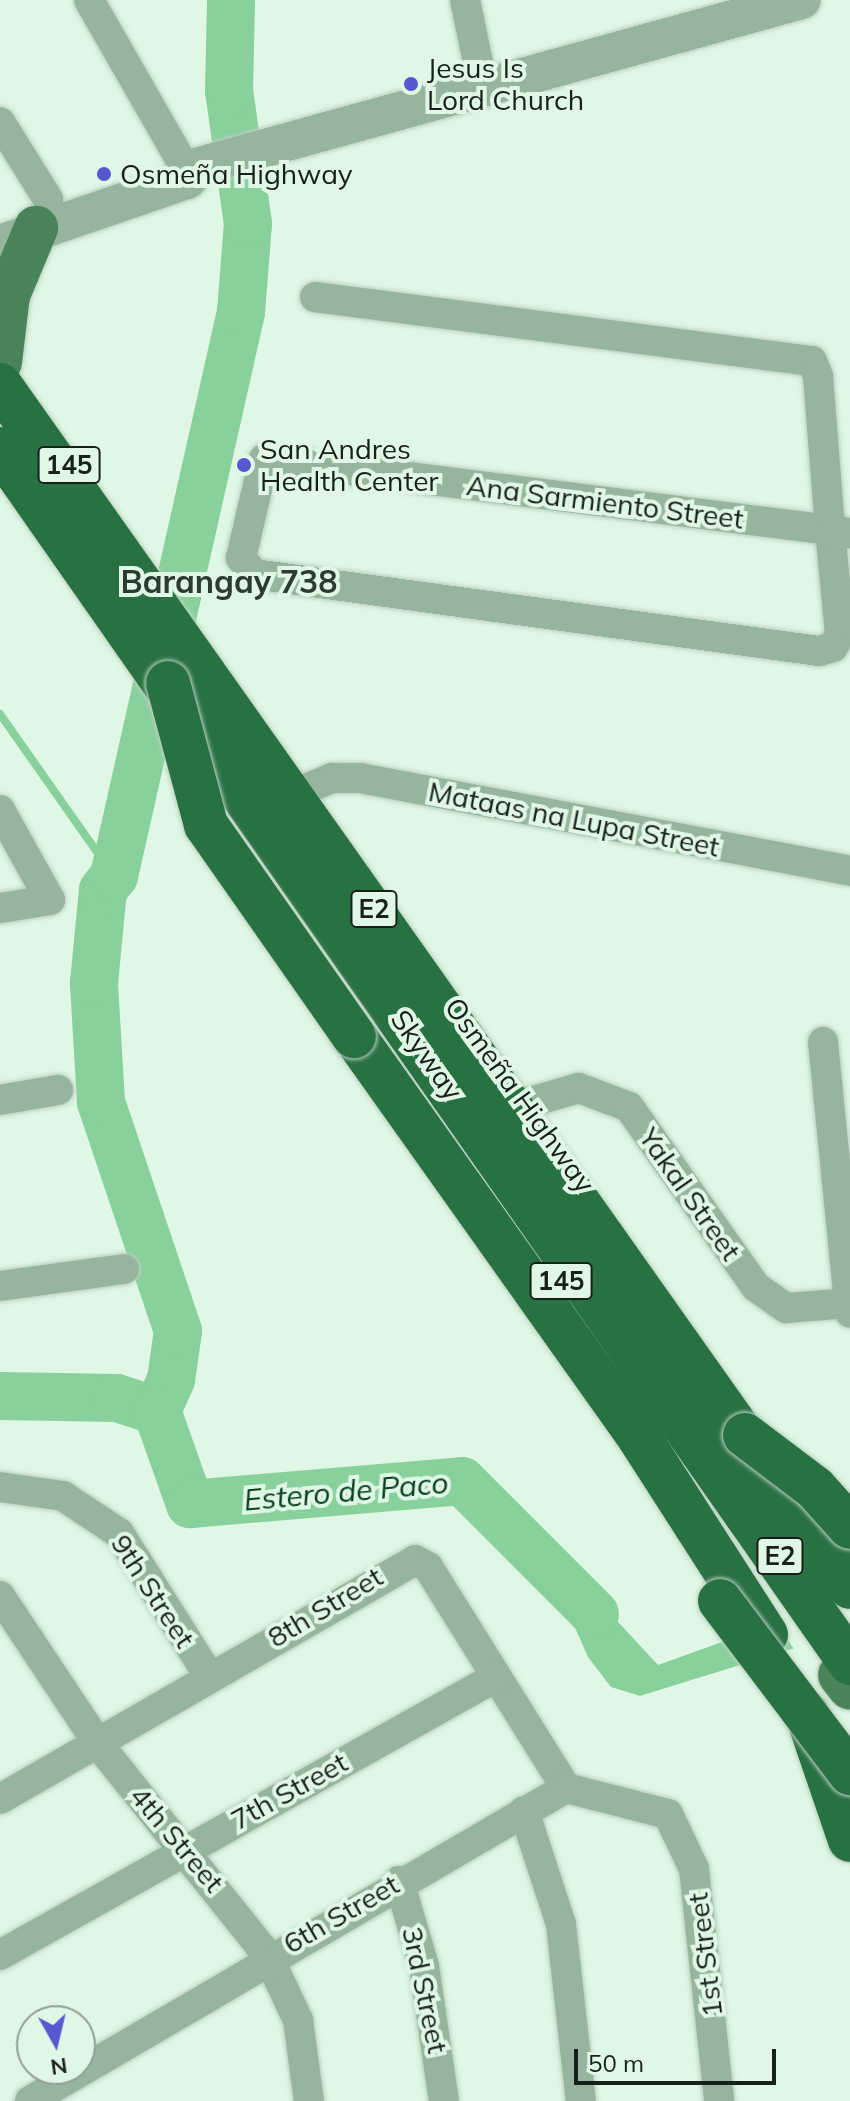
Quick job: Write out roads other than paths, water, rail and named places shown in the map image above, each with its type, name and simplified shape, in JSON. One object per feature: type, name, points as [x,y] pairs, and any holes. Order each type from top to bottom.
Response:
[{"type":"highway","name":"Skyway","points":[[0,385],[850,1587]]},
{"type":"highway","name":"Skyway","points":[[0,449],[168,683],[847,1675]]},
{"type":"highway","points":[[168,683],[206,825],[639,1437],[781,1659],[850,1840]]},
{"type":"highway","points":[[450,1172],[517,1307],[775,1679],[850,1773]]},
{"type":"highway","points":[[745,1435],[840,1509]]},
{"type":"main road","points":[[0,362],[21,222]]},
{"type":"main road","name":"145","points":[[0,370],[138,561]]},
{"type":"main road","name":"145","points":[[0,487],[118,651]]},
{"type":"main road","name":"Osmeña Highway","points":[[191,637],[527,1103],[840,1509],[850,1552]]},
{"type":"main road","name":"145","points":[[175,733],[787,1606]]},
{"type":"street","points":[[89,0],[198,162]]},
{"type":"street","points":[[465,0],[484,91]]},
{"type":"street","points":[[0,122],[21,222],[187,180],[198,162],[255,151],[484,91],[802,0]]},
{"type":"street","points":[[315,297],[812,361],[840,532]]},
{"type":"street","name":"Ana Sarmiento Street","points":[[264,459],[840,532],[840,634],[833,647],[819,651],[254,574],[241,558],[264,459]]},
{"type":"street","name":"Mataas na Lupa Street","points":[[301,791],[332,778],[360,778],[850,871]]},
{"type":"street","points":[[0,810],[50,900],[0,908]]},
{"type":"street","points":[[823,1042],[850,1313]]},
{"type":"street","name":"Yakal Street","points":[[527,1103],[579,1088],[629,1107],[756,1287],[786,1308],[849,1303]]},
{"type":"street","points":[[0,1100],[58,1090]]},
{"type":"street","points":[[0,1286],[124,1269]]},
{"type":"street","name":"9th Street","points":[[0,1487],[63,1496],[119,1533],[209,1676]]},
{"type":"street","name":"8th Street","points":[[0,1799],[99,1745],[209,1676],[415,1560],[428,1567],[566,1788]]},
{"type":"street","name":"4th Street","points":[[0,1596],[99,1745],[187,1847],[268,1956],[298,2020],[309,2101]]},
{"type":"street","name":"7th Street","points":[[0,1955],[187,1847],[496,1677]]},
{"type":"street","name":"6th Street","points":[[30,2101],[268,1956],[566,1788]]},
{"type":"street","name":"1st Street","points":[[566,1788],[668,1814],[694,1869],[719,2101]]},
{"type":"street","points":[[524,1811],[561,1924],[581,2101]]},
{"type":"street","name":"3rd Street","points":[[399,1881],[424,1966],[444,2101]]},
{"type":"waterway","points":[[157,1411],[171,1380],[178,1331],[101,1102],[94,983],[103,890],[114,876],[241,312],[248,224],[229,91],[231,0]]},
{"type":"waterway","points":[[0,714],[114,876]]},
{"type":"waterway","points":[[0,1396],[117,1398],[157,1411]]},
{"type":"waterway","name":"Estero de Paco","points":[[157,1411],[190,1504],[462,1481],[595,1614]]},
{"type":"place","name":"Jesus Is Lord Church","points":[[411,84]]},
{"type":"place","name":"Osmeña Highway","points":[[104,174]]},
{"type":"place","name":"San Andres Health Center","points":[[244,465]]},
{"type":"district","name":"Barangay 738","points":[[229,581]]}]
